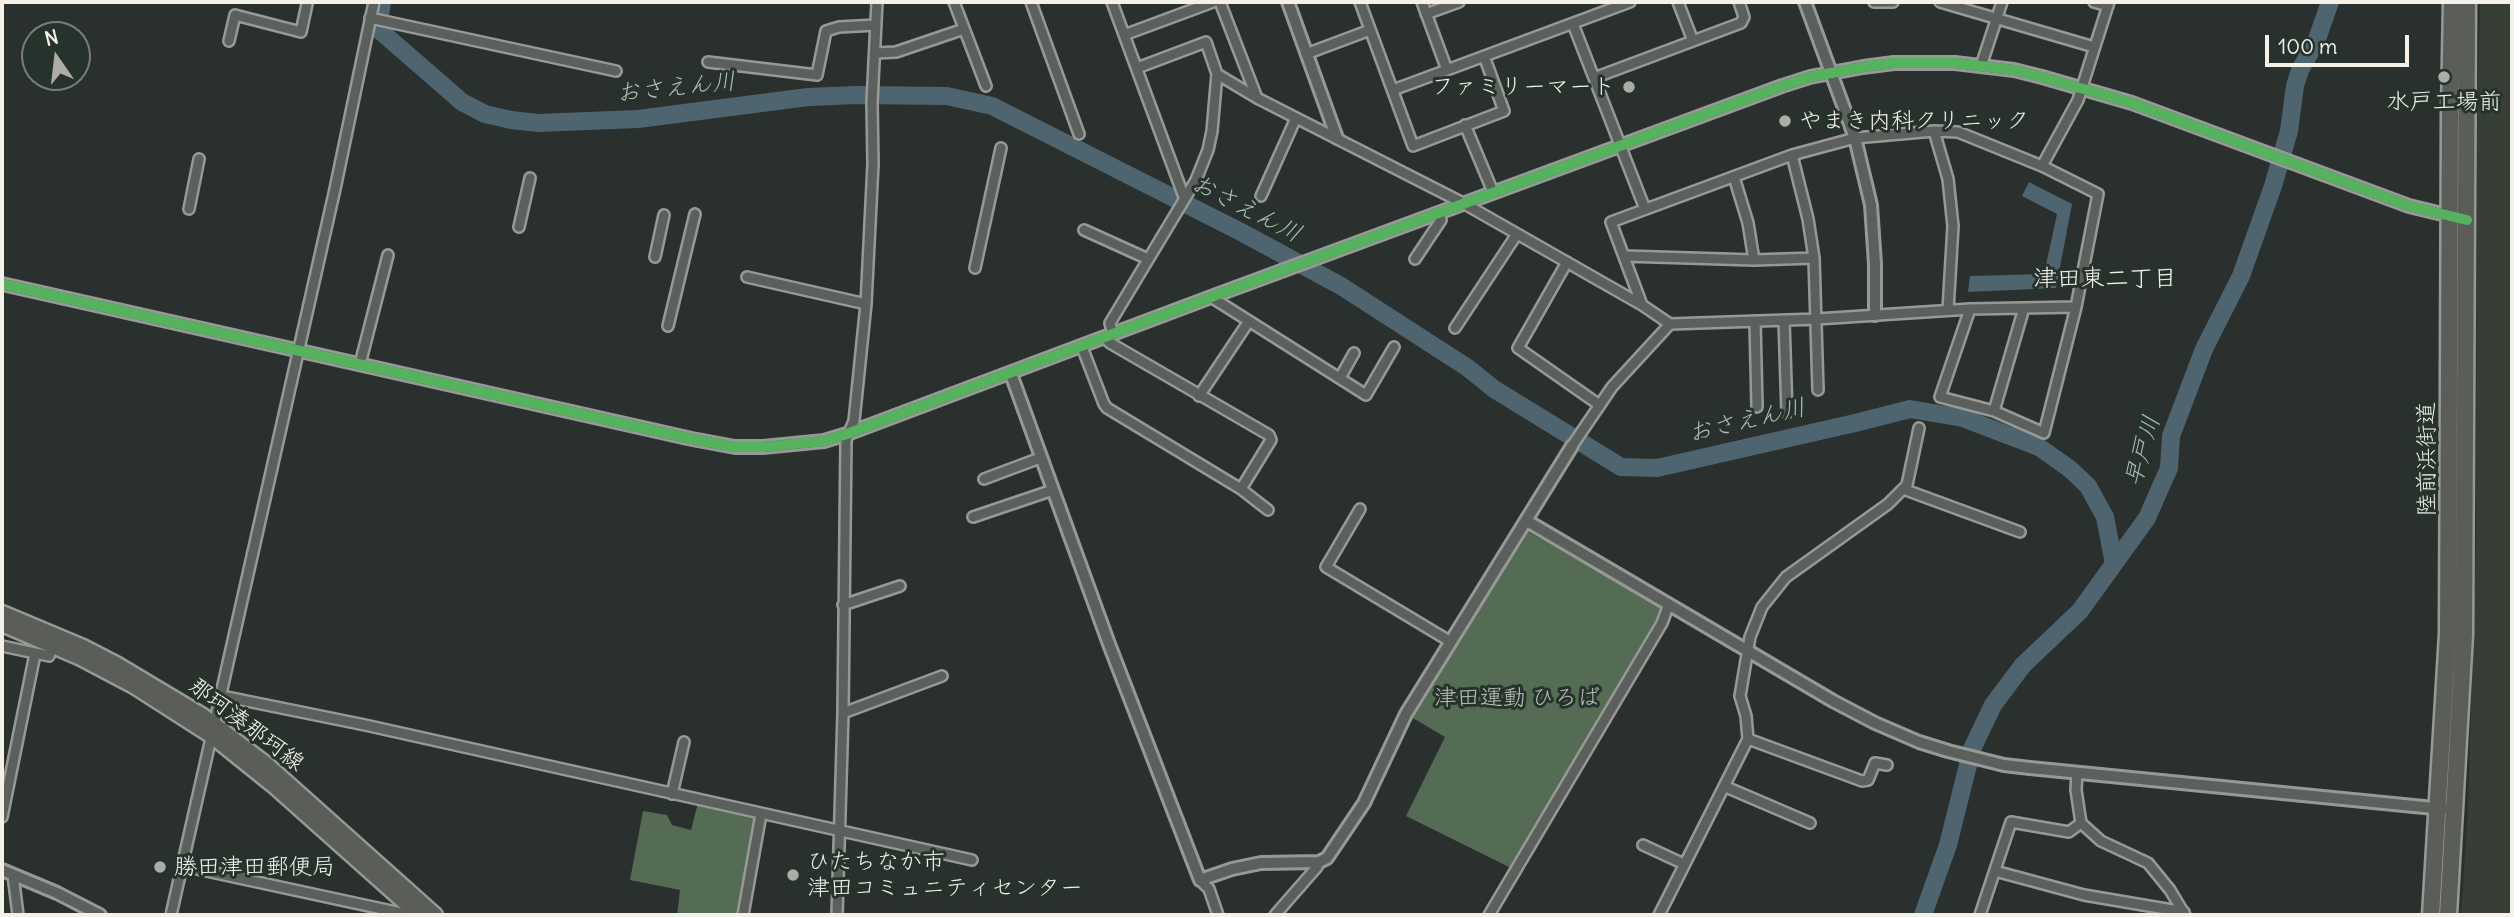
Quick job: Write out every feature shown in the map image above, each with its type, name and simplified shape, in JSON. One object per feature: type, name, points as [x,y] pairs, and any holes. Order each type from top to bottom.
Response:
[{"type":"highway","name":"陸前浜街道","points":[[2448,915],[2446,809],[2452,2]]},
{"type":"highway","name":"陸前浜街道","points":[[2431,915],[2446,809],[2464,635],[2467,2]]},
{"type":"main road","name":"那珂湊那珂線","points":[[2,613],[72,642],[116,664],[266,764],[435,915]]},
{"type":"main road","name":"那珂湊那珂線","points":[[2,624],[134,686],[214,730],[416,913]]},
{"type":"street","points":[[171,915],[335,189],[374,2]]},
{"type":"street","points":[[837,915],[847,434],[854,421],[866,304],[877,2]]},
{"type":"street","points":[[954,2],[986,86]]},
{"type":"street","points":[[1031,2],[1079,134]]},
{"type":"street","points":[[1112,2],[1184,197]]},
{"type":"street","points":[[1124,35],[1213,2]]},
{"type":"street","points":[[1220,2],[1256,98]]},
{"type":"street","points":[[1287,2],[1337,138]]},
{"type":"street","points":[[1360,2],[1413,146],[1504,111],[1484,56]]},
{"type":"street","points":[[1422,2],[1447,70]]},
{"type":"street","points":[[1426,14],[1459,2]]},
{"type":"street","points":[[1393,90],[1630,2]]},
{"type":"street","points":[[1678,2],[1692,41]]},
{"type":"street","points":[[1594,78],[1741,23],[1744,17],[1739,2]]},
{"type":"street","points":[[1805,2],[1855,138],[1871,205],[1875,315]]},
{"type":"street","points":[[1874,2],[1893,2]]},
{"type":"street","points":[[1940,2],[2094,47]]},
{"type":"street","points":[[1981,66],[2002,2]]},
{"type":"street","points":[[2042,166],[2078,100],[2108,4],[2094,2]]},
{"type":"street","points":[[229,41],[235,15],[301,32],[307,5]]},
{"type":"street","points":[[370,18],[616,72]]},
{"type":"street","points":[[1573,24],[1645,209]]},
{"type":"street","points":[[708,62],[817,75],[826,31],[838,26],[876,25]]},
{"type":"street","points":[[875,53],[896,52],[964,29]]},
{"type":"street","points":[[1306,54],[1370,30]]},
{"type":"street","points":[[1109,336],[1110,323],[1196,180],[1208,150],[1217,74],[1206,42],[1137,68]]},
{"type":"street","points":[[2,284],[735,447],[798,444],[847,434],[1782,86],[1832,73],[1894,63],[1931,62],[2014,70],[2081,88],[2132,103],[2409,205],[2467,220]]},
{"type":"street","points":[[1217,74],[1256,98],[1463,204],[1642,305],[1670,324],[1817,319],[1970,309],[2076,307]]},
{"type":"street","points":[[1261,196],[1296,118]]},
{"type":"street","points":[[1465,125],[1493,192]]},
{"type":"street","points":[[1934,131],[1948,179],[1952,226],[1948,310]]},
{"type":"street","points":[[1642,305],[1611,222],[1792,155],[1855,138],[1934,131],[1958,132],[2042,166],[2098,194],[2076,307],[2044,433],[1994,411],[1940,397],[1970,309]]},
{"type":"street","points":[[975,268],[1001,148]]},
{"type":"street","points":[[1792,155],[1808,219],[1814,258],[1818,390]]},
{"type":"street","points":[[189,209],[199,159]]},
{"type":"street","points":[[519,227],[530,177]]},
{"type":"street","points":[[1734,177],[1748,223],[1754,260]]},
{"type":"street","points":[[668,326],[695,214]]},
{"type":"street","points":[[1415,259],[1441,220],[1439,214]]},
{"type":"street","points":[[655,257],[664,215]]},
{"type":"street","points":[[1084,230],[1148,259]]},
{"type":"street","points":[[1455,328],[1517,234]]},
{"type":"street","points":[[360,364],[388,255]]},
{"type":"street","points":[[1624,256],[1754,260],[1814,258]]},
{"type":"street","points":[[1567,262],[1518,348],[1598,404]]},
{"type":"street","points":[[747,277],[866,304]]},
{"type":"street","points":[[1211,297],[1366,395],[1394,347]]},
{"type":"street","points":[[1994,411],[2024,308]]},
{"type":"street","points":[[1784,320],[1787,413]]},
{"type":"street","points":[[1199,396],[1249,321]]},
{"type":"street","points":[[1755,321],[1756,407]]},
{"type":"street","points":[[1200,880],[1261,863],[1318,862],[1327,858],[1355,819],[1388,757],[1406,714],[1598,404],[1670,324]]},
{"type":"street","points":[[1109,336],[1199,396],[1269,435],[1271,440],[1241,489]]},
{"type":"street","points":[[1082,347],[1107,408],[1241,489],[1268,510]]},
{"type":"street","points":[[1340,378],[1354,354]]},
{"type":"street","points":[[1011,374],[1040,458],[1200,880],[1209,889],[1218,915]]},
{"type":"street","points":[[1659,915],[1748,739],[1746,716],[1740,696],[1747,651],[1762,607],[1786,577],[1888,504],[1908,485],[1919,428]]},
{"type":"street","points":[[984,479],[1040,458]]},
{"type":"street","points":[[1903,489],[2020,532]]},
{"type":"street","points":[[973,517],[1053,490]]},
{"type":"street","points":[[1360,509],[1326,567],[1451,642]]},
{"type":"street","points":[[1527,521],[1747,651],[1875,723],[1919,742],[1982,760],[2077,773],[2446,809]]},
{"type":"street","points":[[844,605],[900,586]]},
{"type":"street","points":[[1489,915],[1662,623],[1669,604]]},
{"type":"street","points":[[2,646],[49,656],[53,646]]},
{"type":"street","points":[[2,817],[6,770],[35,654]]},
{"type":"street","points":[[843,713],[942,676]]},
{"type":"street","points":[[222,696],[365,725],[972,860]]},
{"type":"street","points":[[1748,739],[1862,781],[1868,780],[1875,763],[1887,765]]},
{"type":"street","points":[[672,794],[684,742]]},
{"type":"street","points":[[2077,773],[2076,790],[2081,823],[2101,841],[2148,863],[2161,876],[2184,914]]},
{"type":"street","points":[[1726,787],[1810,823]]},
{"type":"street","points":[[743,915],[761,814]]},
{"type":"street","points":[[1980,915],[2011,822],[2069,832],[2081,823]]},
{"type":"street","points":[[1643,845],[1684,864]]},
{"type":"street","points":[[1276,915],[1317,867],[1318,862]]},
{"type":"street","points":[[183,866],[401,913],[416,913]]},
{"type":"street","points":[[1995,871],[2084,895],[2184,914]]},
{"type":"street","points":[[7,873],[18,915]]},
{"type":"street","points":[[7,873],[57,893],[100,915]]},
{"type":"shaded area","points":[[2480,2],[2512,2],[2512,915],[2461,915],[2468,809],[2476,537],[2477,121]]},
{"type":"green space","name":"津田運動 ひろば","points":[[1527,531],[1663,608],[1511,868],[1406,816],[1445,737],[1411,717]]},
{"type":"green space","points":[[698,803],[757,814],[740,915],[677,915],[680,890],[630,880],[643,811],[667,815],[672,825],[691,830]]},
{"type":"water","points":[[2029,182],[2072,204],[2056,288],[1968,292],[1970,276],[2044,274],[2057,214],[2022,196]]},
{"type":"waterway","name":"おさえん川","points":[[382,2],[378,29],[462,102],[485,114],[511,120],[538,123],[638,119],[808,97],[857,95],[947,96],[992,106],[1241,232],[1341,286],[1468,368],[1494,389],[1621,467],[1657,468],[1910,409],[1963,418],[2039,447],[2088,486],[2105,517],[2114,564]]},
{"type":"waterway","name":"早戸川","points":[[1923,915],[1948,845],[1972,749],[1993,705],[2023,665],[2080,611],[2147,518],[2169,468],[2171,436],[2204,349],[2241,276],[2273,186],[2289,131],[2295,86],[2300,70],[2316,42],[2330,2]]},
{"type":"cycle path","points":[[2,284],[692,439],[735,447],[763,447],[824,441],[847,434],[1782,86],[1810,77],[1863,67],[1894,63],[1955,63],[2014,70],[2042,77],[2132,103],[2409,206],[2467,220]]},
{"type":"place","name":"水戸工場前","points":[[2444,77]]},
{"type":"place","name":"ファミリーマート","points":[[1629,87]]},
{"type":"place","name":"やまき内科クリニック","points":[[1785,121]]},
{"type":"place","name":"勝田津田郵便局","points":[[160,867]]},
{"type":"place","name":"ひたちなか市 津田コミュニティセンター","points":[[793,875]]},
{"type":"district","name":"津田東二丁目","points":[[2105,279]]}]
